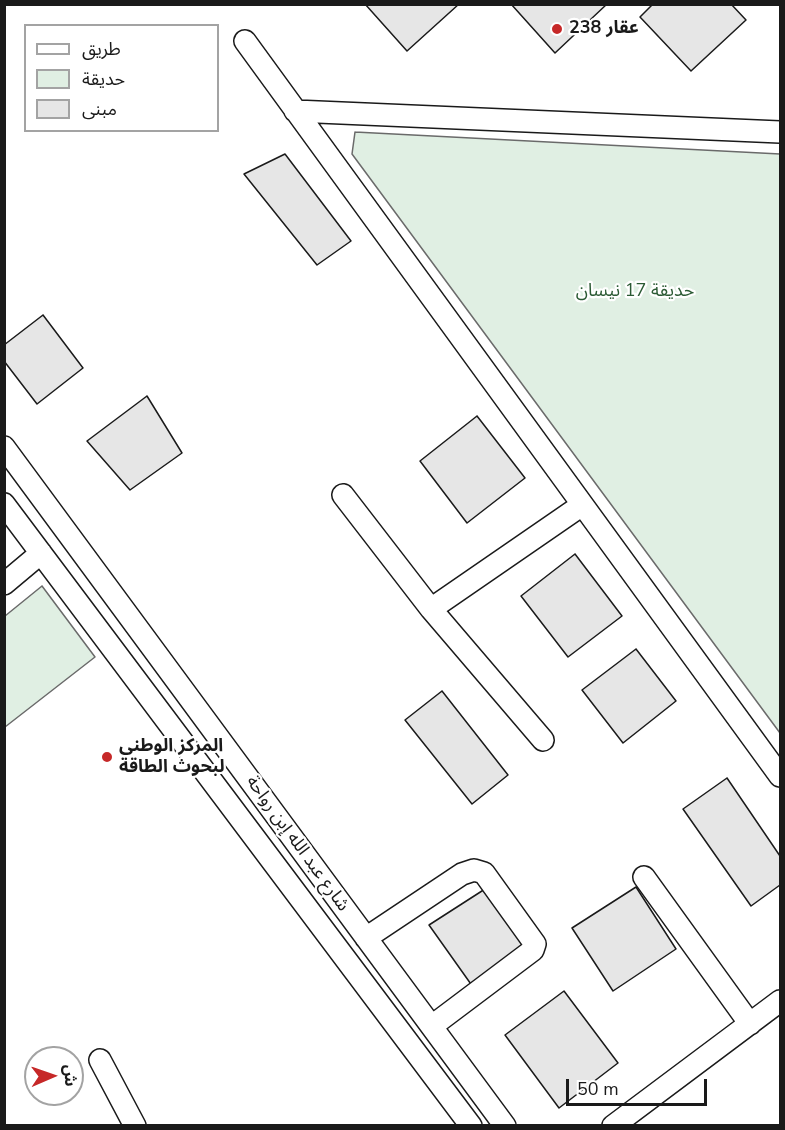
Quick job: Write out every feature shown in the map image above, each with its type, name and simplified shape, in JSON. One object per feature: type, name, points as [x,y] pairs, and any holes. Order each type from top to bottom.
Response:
[{"type":"street","points":[[245,41],[780,776]]},
{"type":"street","points":[[294,111],[780,132]]},
{"type":"street","name":"شارع عبد الله إبن رواحة","points":[[4,447],[505,1125]]},
{"type":"street","points":[[343,495],[431,609],[543,740]]},
{"type":"street","name":"شارع عبد الله إبن رواحة","points":[[4,504],[471,1125]]},
{"type":"street","points":[[431,609],[582,505]]},
{"type":"street","points":[[4,584],[41,553]]},
{"type":"street","points":[[366,938],[462,874],[474,870],[484,873],[535,944],[533,950],[432,1026]]},
{"type":"street","points":[[644,877],[750,1024]]},
{"type":"street","points":[[614,1125],[780,1001]]},
{"type":"street","points":[[100,1060],[135,1125]]},
{"type":"green space","name":"حديقة 17 نيسان","points":[[355,132],[780,154],[780,733],[352,154]]},
{"type":"green space","points":[[42,586],[95,657],[5,727],[5,616]]},
{"type":"building","points":[[365,4],[459,4],[407,51]]},
{"type":"building","name":"عقار 238","points":[[511,4],[607,4],[555,53]]},
{"type":"building","points":[[653,4],[731,4],[746,20],[691,71],[640,17]]},
{"type":"building","points":[[285,154],[351,241],[317,265],[244,174]]},
{"type":"building","points":[[43,315],[83,368],[37,404],[4,361],[4,345]]},
{"type":"building","points":[[147,396],[182,453],[130,490],[87,441]]},
{"type":"building","points":[[477,416],[525,478],[467,523],[420,461]]},
{"type":"building","points":[[575,554],[622,616],[568,657],[521,596]]},
{"type":"building","points":[[636,649],[676,701],[623,743],[582,690]]},
{"type":"building","points":[[442,691],[508,775],[472,804],[405,720]]},
{"type":"building","points":[[727,778],[780,856],[780,885],[751,906],[683,809]]},
{"type":"building","points":[[636,887],[676,949],[613,991],[572,928]]},
{"type":"building","points":[[485,889],[529,942],[473,987],[429,925]]},
{"type":"building","points":[[564,991],[618,1063],[559,1108],[505,1035]]},
{"type":"place","name":"عقار 238","points":[[557,29]]},
{"type":"place","name":"المركز الوطني لبحوث الطاقة","points":[[107,757]]}]
